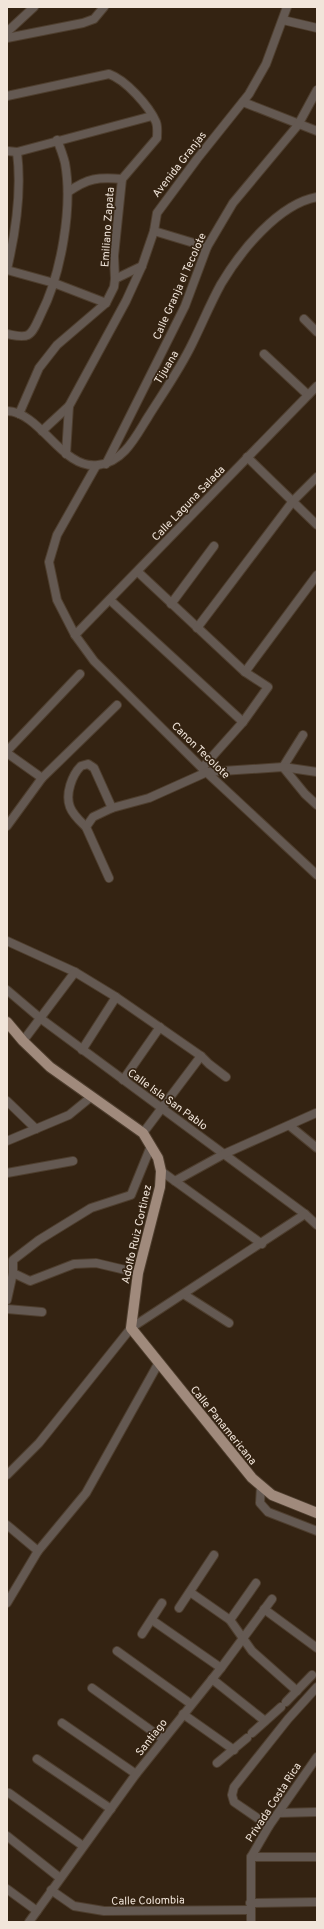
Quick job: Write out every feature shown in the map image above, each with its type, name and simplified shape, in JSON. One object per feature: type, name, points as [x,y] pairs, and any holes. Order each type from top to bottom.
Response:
[{"type":"main road","name":"Adolfo Ruiz Cortinez","points":[[7,1022],[23,1041],[50,1067],[143,1134],[158,1158],[161,1171],[160,1186],[138,1273],[131,1328]]},
{"type":"main road","name":"Calle Panamericana","points":[[131,1328],[158,1364],[252,1478],[272,1495],[317,1513]]},
{"type":"street","points":[[7,32],[34,7]]},
{"type":"street","points":[[7,38],[83,23],[94,19],[104,7]]},
{"type":"street","name":"Avenida Granjas","points":[[42,431],[69,406],[126,302],[142,266],[154,231],[157,212],[162,203],[242,102],[266,64],[287,7]]},
{"type":"street","points":[[283,20],[317,28]]},
{"type":"street","name":"Emiliano Zapata","points":[[7,96],[109,74],[139,97],[152,116],[156,123],[157,138],[122,179],[114,256],[115,279]]},
{"type":"street","name":"Calle Granja el Tecolote","points":[[106,464],[185,306],[207,246],[233,203],[298,124],[317,90]]},
{"type":"street","points":[[242,102],[317,131]]},
{"type":"street","points":[[7,151],[16,152],[152,116]]},
{"type":"street","points":[[7,334],[22,336],[29,335],[48,300],[54,283],[64,236],[68,192],[65,163],[57,140]]},
{"type":"street","points":[[16,152],[20,176],[14,240],[7,270],[54,283],[106,303]]},
{"type":"street","points":[[68,192],[81,182],[91,178],[122,179]]},
{"type":"street","name":"Tijuana","points":[[7,411],[19,414],[42,431],[66,454],[81,462],[96,466],[106,464],[122,454],[137,434],[192,345],[213,301],[233,267],[254,240],[277,217],[294,204],[308,198],[317,197]]},
{"type":"street","points":[[154,231],[207,246]]},
{"type":"street","points":[[19,414],[39,368],[52,351],[106,303],[114,287],[115,279],[142,266]]},
{"type":"street","points":[[304,319],[317,332]]},
{"type":"street","points":[[264,354],[308,395]]},
{"type":"street","name":"Calle Laguna Salada","points":[[75,635],[138,572],[247,457],[317,386]]},
{"type":"street","name":"Avenida Granjas","points":[[66,454],[69,406]]},
{"type":"street","points":[[247,457],[317,525]]},
{"type":"street","points":[[75,635],[57,600],[49,562],[57,535],[96,466]]},
{"type":"street","points":[[197,628],[293,501],[317,477]]},
{"type":"street","points":[[171,604],[214,546]]},
{"type":"street","points":[[138,572],[245,672],[268,686],[243,722],[205,770]]},
{"type":"street","points":[[245,672],[317,575]]},
{"type":"street","points":[[110,600],[243,722]]},
{"type":"street","name":"Canon Tecolote","points":[[75,635],[94,661],[205,770],[317,875]]},
{"type":"street","points":[[42,778],[7,752],[80,674]]},
{"type":"street","points":[[7,826],[42,778],[117,705]]},
{"type":"street","points":[[283,767],[303,735]]},
{"type":"street","points":[[108,878],[86,826],[74,815],[69,801],[68,796],[73,777],[81,766],[88,764],[94,768],[112,808]]},
{"type":"street","points":[[283,767],[305,794],[317,805]]},
{"type":"street","points":[[86,826],[93,817],[112,808],[149,798],[205,770],[283,767],[317,772]]},
{"type":"street","points":[[7,941],[75,972],[116,997],[202,1056],[208,1064],[226,1077]]},
{"type":"street","points":[[23,1041],[75,972]]},
{"type":"street","name":"Calle Isla San Pablo","points":[[7,990],[40,1018],[82,1050],[163,1108],[305,1214],[317,1225]]},
{"type":"street","points":[[82,1050],[116,997]]},
{"type":"street","points":[[123,1080],[160,1027]]},
{"type":"street","points":[[143,1134],[202,1056]]},
{"type":"street","points":[[7,1141],[69,1115],[91,1097]]},
{"type":"street","points":[[7,1101],[36,1129]]},
{"type":"street","points":[[175,1181],[224,1154],[290,1126],[316,1113]]},
{"type":"street","points":[[290,1126],[317,1148]]},
{"type":"street","points":[[7,1300],[13,1273],[13,1260],[39,1240],[91,1208],[126,1198],[131,1195],[151,1146]]},
{"type":"street","points":[[7,1174],[73,1161]]},
{"type":"street","points":[[161,1171],[262,1244]]},
{"type":"street","points":[[7,1474],[39,1443],[131,1328],[185,1295],[305,1214]]},
{"type":"street","points":[[13,1273],[30,1281],[74,1264],[96,1263],[138,1273]]},
{"type":"street","points":[[185,1295],[229,1323]]},
{"type":"street","points":[[7,1309],[42,1312]]},
{"type":"street","points":[[7,1603],[38,1551],[86,1493],[158,1364]]},
{"type":"street","points":[[261,1486],[260,1502],[268,1512],[317,1531]]},
{"type":"street","points":[[7,1525],[38,1551]]},
{"type":"street","points":[[179,1608],[214,1555]]},
{"type":"street","points":[[230,1620],[256,1584]]},
{"type":"street","points":[[190,1592],[230,1620],[242,1639],[252,1651],[297,1691]]},
{"type":"street","name":"Santiago","points":[[29,1922],[136,1774],[221,1668],[272,1600]]},
{"type":"street","points":[[142,1634],[162,1603]]},
{"type":"street","points":[[264,1609],[317,1648]]},
{"type":"street","points":[[152,1620],[221,1668]]},
{"type":"street","points":[[118,1651],[191,1704]]},
{"type":"street","points":[[217,1763],[250,1736],[312,1675]]},
{"type":"street","points":[[212,1679],[265,1721]]},
{"type":"street","points":[[269,1826],[234,1802],[232,1791],[283,1725],[317,1687]]},
{"type":"street","points":[[92,1688],[163,1739]]},
{"type":"street","points":[[183,1714],[234,1750]]},
{"type":"street","points":[[62,1723],[136,1774]]},
{"type":"street","name":"Privada Costa Rica","points":[[251,1922],[250,1906],[252,1857],[269,1826],[313,1768],[317,1757]]},
{"type":"street","points":[[37,1759],[111,1809]]},
{"type":"street","points":[[9,1793],[83,1846]]},
{"type":"street","points":[[279,1813],[317,1812]]},
{"type":"street","points":[[7,1836],[60,1878]]},
{"type":"street","points":[[252,1857],[317,1857]]},
{"type":"street","points":[[7,1889],[37,1911]]},
{"type":"street","name":"Calle Colombia","points":[[51,1890],[74,1906],[104,1911],[317,1902]]}]
